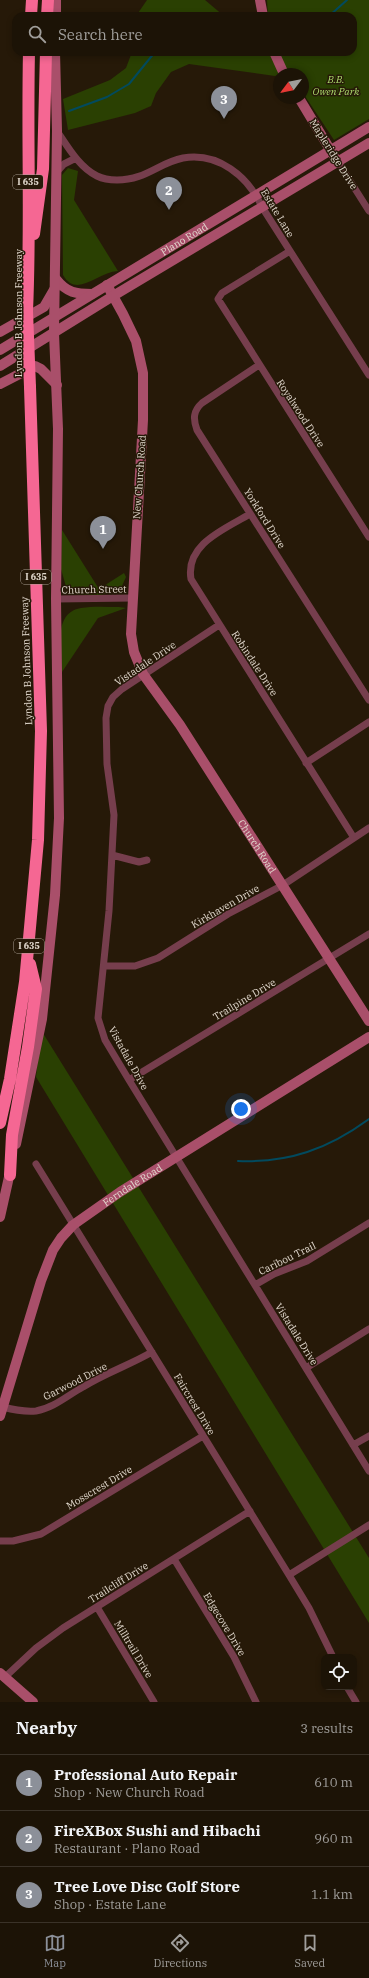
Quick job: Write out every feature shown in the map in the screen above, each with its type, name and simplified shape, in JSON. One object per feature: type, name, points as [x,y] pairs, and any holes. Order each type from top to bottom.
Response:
[{"type":"highway","points":[[31,12],[32,0]]},
{"type":"highway","points":[[47,12],[48,0]]},
{"type":"highway","name":"Lyndon B Johnson Freeway","points":[[0,1124],[10,1079],[28,956],[38,840],[41,731],[27,311],[30,257],[28,211],[29,56]]},
{"type":"highway","points":[[30,257],[43,169],[46,56]]},
{"type":"highway","points":[[10,1174],[12,1135],[28,1047],[36,989],[28,956]]},
{"type":"main road","points":[[56,0],[56,12]]},
{"type":"main road","points":[[260,0],[262,12]]},
{"type":"main road","points":[[0,1217],[42,1019],[55,895],[59,818],[56,599],[57,385],[54,332],[56,282],[57,131],[55,56]]},
{"type":"main road","points":[[275,56],[281,68]]},
{"type":"main road","name":"Mapleridge Drive","points":[[303,104],[338,162]]},
{"type":"main road","name":"Plano Road","points":[[0,350],[369,127]]},
{"type":"main road","name":"Plano Road","points":[[0,366],[113,296],[369,143]]},
{"type":"main road","points":[[183,254],[184,248],[197,237],[196,231]]},
{"type":"main road","points":[[56,282],[74,294],[92,294]]},
{"type":"main road","points":[[0,332],[44,307],[56,282]]},
{"type":"main road","name":"New Church Road","points":[[107,285],[136,341],[143,373],[143,420],[132,642],[137,662],[143,674]]},
{"type":"main road","points":[[0,384],[35,366],[41,369],[57,385]]},
{"type":"main road","name":"Church Road","points":[[143,674],[180,725],[369,1021]]},
{"type":"main road","name":"Ferndale Road","points":[[1,1412],[47,1262],[61,1238],[73,1225],[91,1211],[176,1157],[369,1037]]},
{"type":"main road","points":[[2,1675],[33,1702]]},
{"type":"street","name":"Estate Lane","points":[[57,131],[85,168],[97,176],[108,180],[130,180],[141,177],[182,158],[210,160],[225,164],[236,172],[257,195],[262,207],[369,375]]},
{"type":"street","points":[[56,173],[64,164],[76,158]]},
{"type":"street","name":"Mapleridge Drive","points":[[338,162],[369,211]]},
{"type":"street","name":"Royalwood Drive","points":[[290,251],[222,293],[218,299],[259,366],[369,537]]},
{"type":"street","name":"Yorkford Drive","points":[[259,366],[202,403],[196,411],[194,421],[197,430],[369,700]]},
{"type":"street","name":"Robindale Drive","points":[[250,514],[207,541],[196,551],[190,564],[191,579],[354,838]]},
{"type":"street","name":"Church Street","points":[[56,599],[133,598]]},
{"type":"street","name":"Vistadale Drive","points":[[219,625],[143,674],[113,697],[108,706],[106,718],[107,764],[113,807],[112,855],[104,966],[98,1018],[100,1029],[129,1080],[369,1471]]},
{"type":"street","points":[[306,763],[369,722]]},
{"type":"street","name":"Kirkhaven Drive","points":[[104,966],[135,966],[151,961],[228,914],[283,885],[369,828]]},
{"type":"street","points":[[112,855],[139,862],[147,860]]},
{"type":"street","name":"Trailpine Drive","points":[[129,1080],[369,934]]},
{"type":"street","name":"Faircrest Drive","points":[[36,1164],[309,1608],[332,1654]]},
{"type":"street","name":"Caribou Trail","points":[[255,1285],[274,1274],[307,1261],[369,1223]]},
{"type":"street","points":[[306,1368],[369,1329]]},
{"type":"street","name":"Garwood Drive","points":[[1,1412],[37,1410],[50,1407],[83,1387],[133,1364],[152,1352]]},
{"type":"street","name":"Mosscrest Drive","points":[[0,1541],[13,1541],[41,1534],[203,1436]]},
{"type":"street","points":[[353,1445],[369,1436]]},
{"type":"street","name":"Trailcliff Drive","points":[[2,1675],[52,1635],[250,1511]]},
{"type":"street","points":[[289,1575],[369,1525]]},
{"type":"street","name":"Edgecove Drive","points":[[174,1559],[234,1657],[256,1702]]},
{"type":"street","name":"Milltrail Drive","points":[[97,1607],[154,1702]]},
{"type":"street","points":[[349,1690],[356,1702]]},
{"type":"green space","points":[[147,0],[205,0],[219,12],[139,12]]},
{"type":"green space","name":"B.B. Owen Park","points":[[267,0],[369,0],[369,119],[334,140],[309,102],[309,68],[273,68],[273,76],[189,64],[171,72],[156,93],[151,106],[135,113],[68,130],[63,99],[110,80],[126,68],[130,56],[357,56],[357,12],[268,12]]},
{"type":"green space","points":[[68,168],[78,171],[74,200],[118,271],[110,272],[81,285],[75,285],[69,282],[63,275],[62,175]]},
{"type":"green space","points":[[62,530],[99,589],[124,573],[126,577],[121,588],[101,595],[72,594],[67,590],[61,569]]},
{"type":"green space","points":[[81,608],[126,608],[98,618],[62,672],[60,643],[62,625],[66,617],[72,611]]},
{"type":"green space","points":[[41,1030],[369,1558],[369,1623],[36,1077]]},
{"type":"waterway","points":[[334,12],[347,0]]},
{"type":"waterway","points":[[69,111],[107,97],[129,84],[152,56]]},
{"type":"waterway","points":[[238,1161],[274,1160],[307,1152],[323,1146],[354,1130],[369,1119]]},
{"type":"place","name":"Tree Love Disc Golf Store","points":[[224,119]]},
{"type":"place","name":"FireXBox Sushi and Hibachi","points":[[169,210]]},
{"type":"place","name":"Professional Auto Repair","points":[[103,549]]}]
